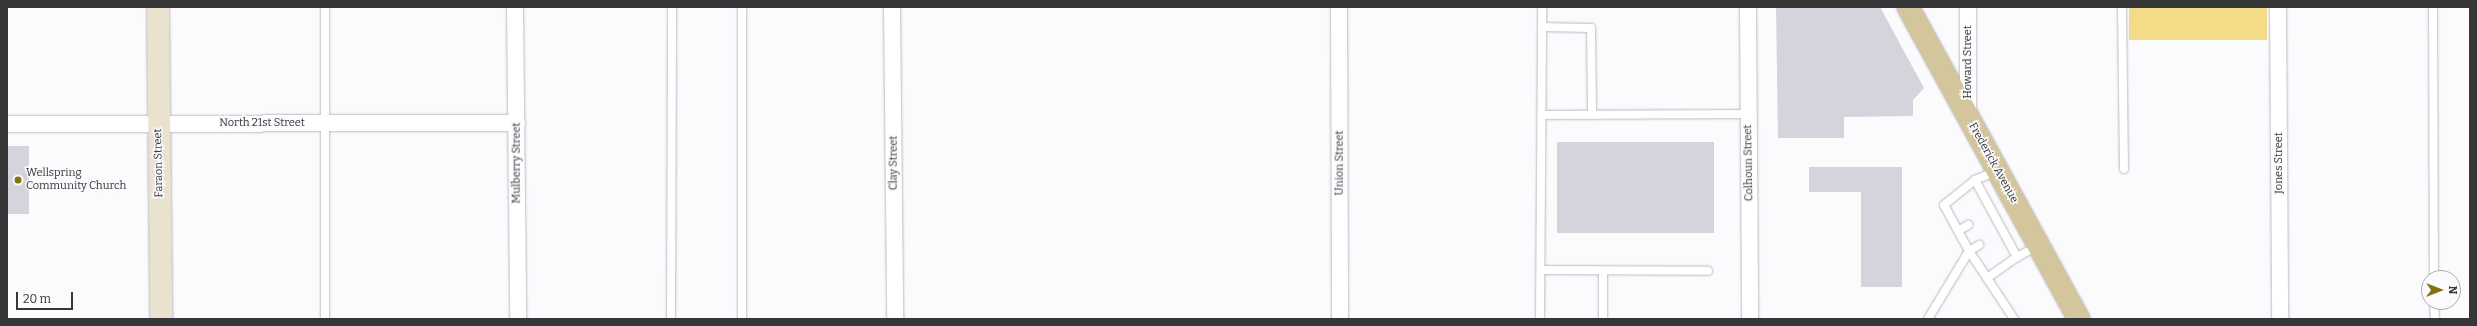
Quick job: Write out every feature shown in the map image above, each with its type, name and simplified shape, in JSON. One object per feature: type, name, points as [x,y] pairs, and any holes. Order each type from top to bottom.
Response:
[{"type":"main road","name":"Faraon Street","points":[[158,7],[161,319]]},
{"type":"main road","name":"Frederick Avenue","points":[[1908,7],[2079,319]]},
{"type":"street","name":"Mulberry Street","points":[[515,7],[518,319]]},
{"type":"street","name":"Clay Street","points":[[892,7],[895,319]]},
{"type":"street","name":"Union Street","points":[[1340,7],[1340,319]]},
{"type":"street","name":"Colhoun Street","points":[[1748,7],[1750,319]]},
{"type":"street","name":"Howard Street","points":[[1968,7],[1968,117]]},
{"type":"street","name":"Jones Street","points":[[2278,7],[2280,319]]},
{"type":"street","name":"North 21st Street","points":[[7,124],[517,123]]},
{"type":"lane","points":[[325,7],[325,319]]},
{"type":"lane","points":[[671,319],[672,7]]},
{"type":"lane","points":[[742,7],[742,319]]},
{"type":"lane","points":[[1540,319],[1542,7]]},
{"type":"lane","points":[[2122,7],[2124,169]]},
{"type":"lane","points":[[2433,7],[2434,270]]},
{"type":"lane","points":[[1542,28],[1591,28],[1592,115]]},
{"type":"lane","points":[[1542,115],[1749,114]]},
{"type":"lane","points":[[1998,171],[1975,180],[1944,205],[1969,251],[2014,319]]},
{"type":"lane","points":[[1975,180],[1988,213],[1999,233],[2017,257]]},
{"type":"lane","points":[[1958,231],[1968,225]]},
{"type":"lane","points":[[1928,319],[1969,251],[1979,245]]},
{"type":"lane","points":[[1987,278],[2017,257],[2039,246]]},
{"type":"lane","points":[[1541,270],[1708,271]]},
{"type":"lane","points":[[1603,271],[1603,319]]},
{"type":"shaded area","points":[[2129,7],[2267,7],[2267,40],[2129,40]]},
{"type":"building","points":[[1776,7],[1880,7],[1924,88],[1913,100],[1913,116],[1844,117],[1844,138],[1778,138]]},
{"type":"building","points":[[1557,142],[1714,142],[1714,233],[1557,233]]},
{"type":"building","name":"Wellspring Community Church","points":[[7,146],[29,146],[29,214],[7,214]]},
{"type":"building","points":[[1809,167],[1902,167],[1902,287],[1861,287],[1861,192],[1809,192]]},
{"type":"place","name":"Wellspring Community Church","points":[[18,180]]}]
